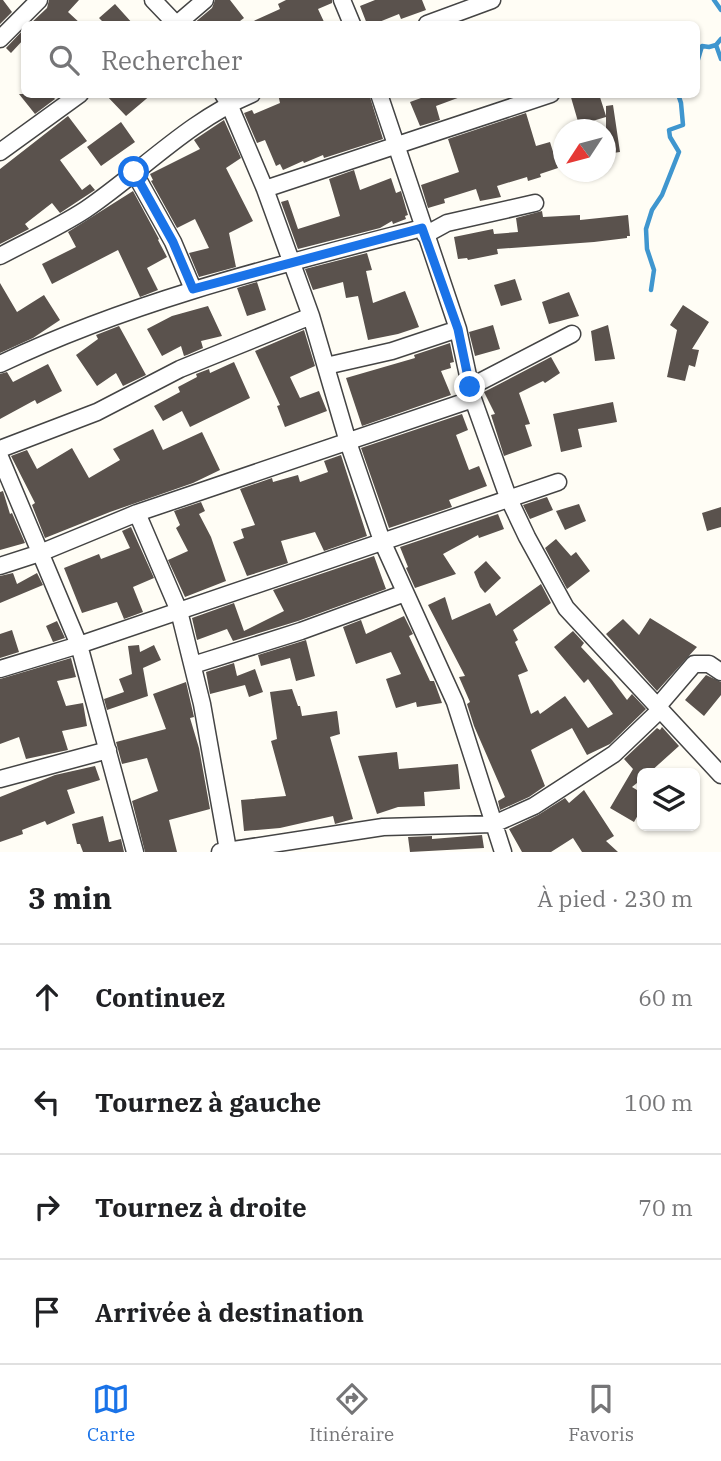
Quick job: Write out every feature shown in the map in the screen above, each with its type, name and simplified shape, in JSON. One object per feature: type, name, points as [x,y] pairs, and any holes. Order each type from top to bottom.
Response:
[{"type":"street","points":[[0,39],[39,0]]},
{"type":"street","points":[[153,0],[173,21]]},
{"type":"street","points":[[180,21],[205,0]]},
{"type":"street","points":[[342,0],[351,21]]},
{"type":"street","points":[[435,21],[492,0]]},
{"type":"street","points":[[0,152],[74,98]]},
{"type":"street","points":[[380,98],[458,329],[472,393],[508,497],[566,608],[721,775]]},
{"type":"street","points":[[265,189],[539,98]]},
{"type":"street","points":[[0,256],[84,210],[226,99],[265,189],[311,316],[348,442],[382,541],[455,702],[503,852]]},
{"type":"street","points":[[134,172],[173,242],[193,289]]},
{"type":"street","points":[[0,364],[56,337],[193,289],[291,262],[535,203]]},
{"type":"street","points":[[0,449],[97,412],[180,369],[311,316]]},
{"type":"street","points":[[326,366],[392,351],[458,329]]},
{"type":"street","points":[[0,566],[40,553],[138,513],[348,442],[472,393],[572,334]]},
{"type":"street","points":[[0,457],[79,645],[135,852]]},
{"type":"street","points":[[0,669],[79,645],[558,482]]},
{"type":"street","points":[[138,513],[179,611],[193,666],[202,704],[224,851],[383,827],[494,824],[534,806],[614,754],[659,708],[694,664],[709,664],[721,672]]},
{"type":"street","points":[[193,666],[405,593]]},
{"type":"street","points":[[0,779],[108,750]]},
{"type":"building","points":[[0,0],[3,0],[12,12],[0,24]]},
{"type":"building","points":[[49,0],[79,0],[68,12],[78,21],[33,21],[47,8]]},
{"type":"building","points":[[215,0],[230,0],[244,18],[240,21],[197,21],[212,8]]},
{"type":"building","points":[[286,0],[332,0],[332,3],[318,9],[324,21],[254,21],[280,9],[278,4]]},
{"type":"building","points":[[375,0],[422,0],[426,10],[401,19],[399,14],[382,21],[366,21],[360,6]]},
{"type":"building","points":[[115,4],[130,21],[102,21],[99,18]]},
{"type":"building","points":[[21,32],[21,42],[11,53],[6,48]]},
{"type":"building","points":[[22,98],[55,99],[35,114]]},
{"type":"building","points":[[109,98],[147,98],[126,116]]},
{"type":"building","points":[[279,98],[370,98],[383,139],[324,158],[323,155],[304,163],[303,161],[283,170],[280,164],[276,166],[265,140],[257,143],[244,113],[252,110],[254,114],[280,103]]},
{"type":"building","points":[[421,98],[458,98],[436,106],[440,120],[420,126],[410,102]]},
{"type":"building","points":[[571,98],[600,98],[606,116],[606,106],[613,105],[615,119],[577,119]]},
{"type":"building","points":[[526,113],[536,146],[550,142],[553,170],[528,181],[527,177],[497,186],[501,197],[480,201],[476,189],[444,199],[445,203],[428,208],[421,185],[459,172],[448,139]]},
{"type":"building","points":[[68,116],[87,141],[60,160],[82,190],[90,184],[95,190],[60,213],[52,203],[25,224],[29,229],[0,244],[0,169]]},
{"type":"building","points":[[224,120],[241,158],[226,168],[253,221],[229,233],[236,267],[199,277],[189,253],[209,248],[195,219],[177,228],[151,181],[153,180],[150,174],[200,149],[194,140]]},
{"type":"building","points":[[121,122],[135,142],[101,166],[87,147]]},
{"type":"building","points":[[616,125],[620,152],[616,153]]},
{"type":"building","points":[[354,170],[360,190],[391,178],[396,193],[401,191],[408,215],[405,216],[406,219],[298,249],[281,202],[288,200],[298,229],[340,216],[329,179]]},
{"type":"building","points":[[133,191],[167,257],[147,268],[158,290],[140,297],[118,250],[52,284],[42,264],[76,247],[68,232]]},
{"type":"building","points":[[542,211],[543,217],[580,215],[580,220],[628,215],[630,236],[594,242],[497,249],[498,254],[468,260],[458,259],[454,237],[493,229],[494,234],[518,232],[516,218]]},
{"type":"building","points":[[367,253],[372,270],[366,271],[373,303],[405,291],[419,327],[368,340],[358,296],[346,298],[343,282],[313,290],[305,269]]},
{"type":"building","points":[[515,279],[522,300],[501,306],[494,285]]},
{"type":"building","points":[[257,282],[266,310],[247,316],[237,288]]},
{"type":"building","points":[[0,283],[17,312],[44,295],[60,320],[33,338],[0,353]]},
{"type":"building","points":[[569,292],[579,316],[549,324],[542,302]]},
{"type":"building","points":[[683,305],[709,322],[692,349],[699,350],[695,367],[689,365],[685,381],[667,377],[677,330],[670,325]]},
{"type":"building","points":[[208,306],[222,336],[201,341],[203,348],[184,356],[181,346],[162,356],[147,329],[172,316]]},
{"type":"building","points":[[493,325],[500,349],[475,356],[469,332]]},
{"type":"building","points":[[608,325],[615,359],[595,361],[591,331]]},
{"type":"building","points":[[119,326],[146,375],[123,386],[116,373],[97,386],[76,355],[98,339],[96,335]]},
{"type":"building","points":[[304,330],[315,366],[290,377],[300,398],[319,391],[327,411],[285,427],[277,406],[280,405],[255,351]]},
{"type":"building","points":[[450,343],[454,362],[450,363],[451,368],[441,371],[451,395],[362,426],[346,378],[415,358],[414,355]]},
{"type":"building","points":[[551,357],[560,373],[545,383],[543,381],[519,393],[530,424],[525,425],[532,446],[504,456],[491,415],[495,414],[484,392]]},
{"type":"building","points":[[234,362],[250,398],[190,427],[182,411],[163,421],[154,406],[180,392],[178,387],[197,377],[196,374],[209,369],[210,373]]},
{"type":"building","points":[[48,364],[62,391],[37,404],[35,400],[0,419],[0,374],[7,372],[13,382]]},
{"type":"building","points":[[613,402],[617,422],[578,429],[582,447],[561,452],[553,414]]},
{"type":"building","points":[[462,414],[468,430],[456,435],[469,470],[479,466],[487,486],[449,500],[452,507],[389,528],[361,448]]},
{"type":"building","points":[[153,429],[163,450],[202,432],[220,470],[193,483],[45,538],[32,505],[35,503],[11,456],[27,450],[37,469],[72,448],[89,478],[120,460],[113,449]]},
{"type":"building","points":[[341,455],[367,536],[324,551],[315,532],[281,541],[288,563],[247,576],[233,542],[244,538],[241,529],[255,525],[240,489],[272,478],[273,482],[298,475],[300,482],[328,472],[324,461]]},
{"type":"building","points":[[3,491],[10,514],[12,513],[25,543],[0,550],[0,492]]},
{"type":"building","points":[[547,497],[553,510],[530,519],[523,505]]},
{"type":"building","points":[[201,502],[205,511],[199,514],[211,537],[226,581],[185,597],[168,560],[188,551],[176,528],[180,525],[174,511]]},
{"type":"building","points":[[579,504],[586,521],[565,530],[556,511]]},
{"type":"building","points":[[721,507],[721,527],[707,531],[702,513]]},
{"type":"building","points":[[498,514],[504,529],[479,538],[478,535],[443,554],[456,574],[415,588],[400,547]]},
{"type":"building","points":[[131,527],[154,578],[133,587],[143,612],[124,619],[117,602],[82,613],[64,568],[99,554],[101,559],[130,548],[122,531]]},
{"type":"building","points":[[556,539],[571,556],[576,552],[590,571],[567,589],[545,548]]},
{"type":"building","points":[[374,556],[386,589],[233,641],[227,629],[197,640],[192,618],[234,603],[244,631],[284,611],[273,590]]},
{"type":"building","points":[[486,561],[501,578],[485,593],[474,572]]},
{"type":"building","points":[[13,573],[17,584],[37,573],[43,585],[0,603],[0,576]]},
{"type":"building","points":[[541,584],[551,603],[513,630],[518,640],[515,642],[528,671],[518,675],[531,714],[538,710],[540,714],[565,696],[588,728],[613,714],[588,679],[584,683],[554,647],[573,631],[584,643],[581,647],[627,700],[632,694],[646,709],[610,744],[587,755],[572,728],[531,750],[545,786],[529,797],[500,810],[498,801],[505,797],[474,726],[467,704],[470,702],[459,677],[465,676],[428,605],[445,597],[452,620],[490,603],[496,616]]},
{"type":"building","points":[[404,616],[413,634],[409,636],[430,681],[434,681],[442,703],[417,707],[416,702],[396,708],[386,679],[401,674],[391,652],[356,664],[343,627],[361,620],[366,634]]},
{"type":"building","points":[[650,618],[697,647],[657,691],[606,634],[623,619],[639,635]]},
{"type":"building","points":[[57,621],[65,638],[53,642],[46,626]]},
{"type":"building","points":[[12,630],[19,652],[0,658],[0,634]]},
{"type":"building","points":[[306,640],[315,676],[296,681],[290,658],[261,666],[258,655]]},
{"type":"building","points":[[139,645],[140,652],[154,645],[161,660],[143,668],[148,696],[107,710],[104,699],[124,692],[119,679],[132,674],[128,646]]},
{"type":"building","points":[[71,658],[76,677],[57,681],[66,706],[83,703],[87,726],[62,731],[68,750],[26,759],[19,737],[0,744],[0,679]]},
{"type":"building","points":[[234,663],[237,676],[255,669],[263,692],[249,697],[245,685],[210,694],[206,672]]},
{"type":"building","points":[[706,675],[721,682],[721,695],[704,716],[685,700]]},
{"type":"building","points":[[186,682],[194,717],[190,718],[199,748],[210,809],[169,820],[177,852],[145,852],[132,801],[158,791],[147,758],[122,764],[116,742],[166,729],[153,694]]},
{"type":"building","points":[[292,689],[302,716],[337,711],[340,734],[330,737],[353,819],[335,824],[333,816],[280,828],[244,831],[241,800],[286,796],[271,741],[277,739],[270,692]]},
{"type":"building","points":[[662,727],[679,746],[655,768],[637,768],[637,783],[632,787],[637,790],[637,817],[634,822],[610,808],[633,769],[624,759],[657,728],[660,730]]},
{"type":"building","points":[[397,752],[399,769],[458,764],[460,789],[424,792],[425,806],[398,807],[377,814],[358,756]]},
{"type":"building","points":[[95,766],[100,780],[67,790],[75,813],[47,825],[45,821],[22,830],[23,834],[0,842],[0,797],[55,775]]},
{"type":"building","points":[[584,790],[614,836],[606,841],[618,852],[582,852],[573,838],[551,852],[522,852],[509,829],[565,798],[569,803]]},
{"type":"building","points":[[103,816],[109,842],[121,839],[124,852],[83,852],[80,844],[77,844],[72,824]]},
{"type":"building","points":[[482,835],[484,848],[410,852],[408,837],[432,836],[432,839]]},
{"type":"waterway","points":[[714,0],[721,10]]},
{"type":"waterway","points":[[721,39],[716,45],[721,59]]},
{"type":"waterway","points":[[700,53],[702,46],[716,45]]},
{"type":"waterway","points":[[651,290],[654,270],[647,249],[646,229],[679,152],[669,130],[683,125],[679,98]]},
{"type":"route","points":[[134,172],[173,242],[193,289],[422,228],[458,329],[470,387]]}]
